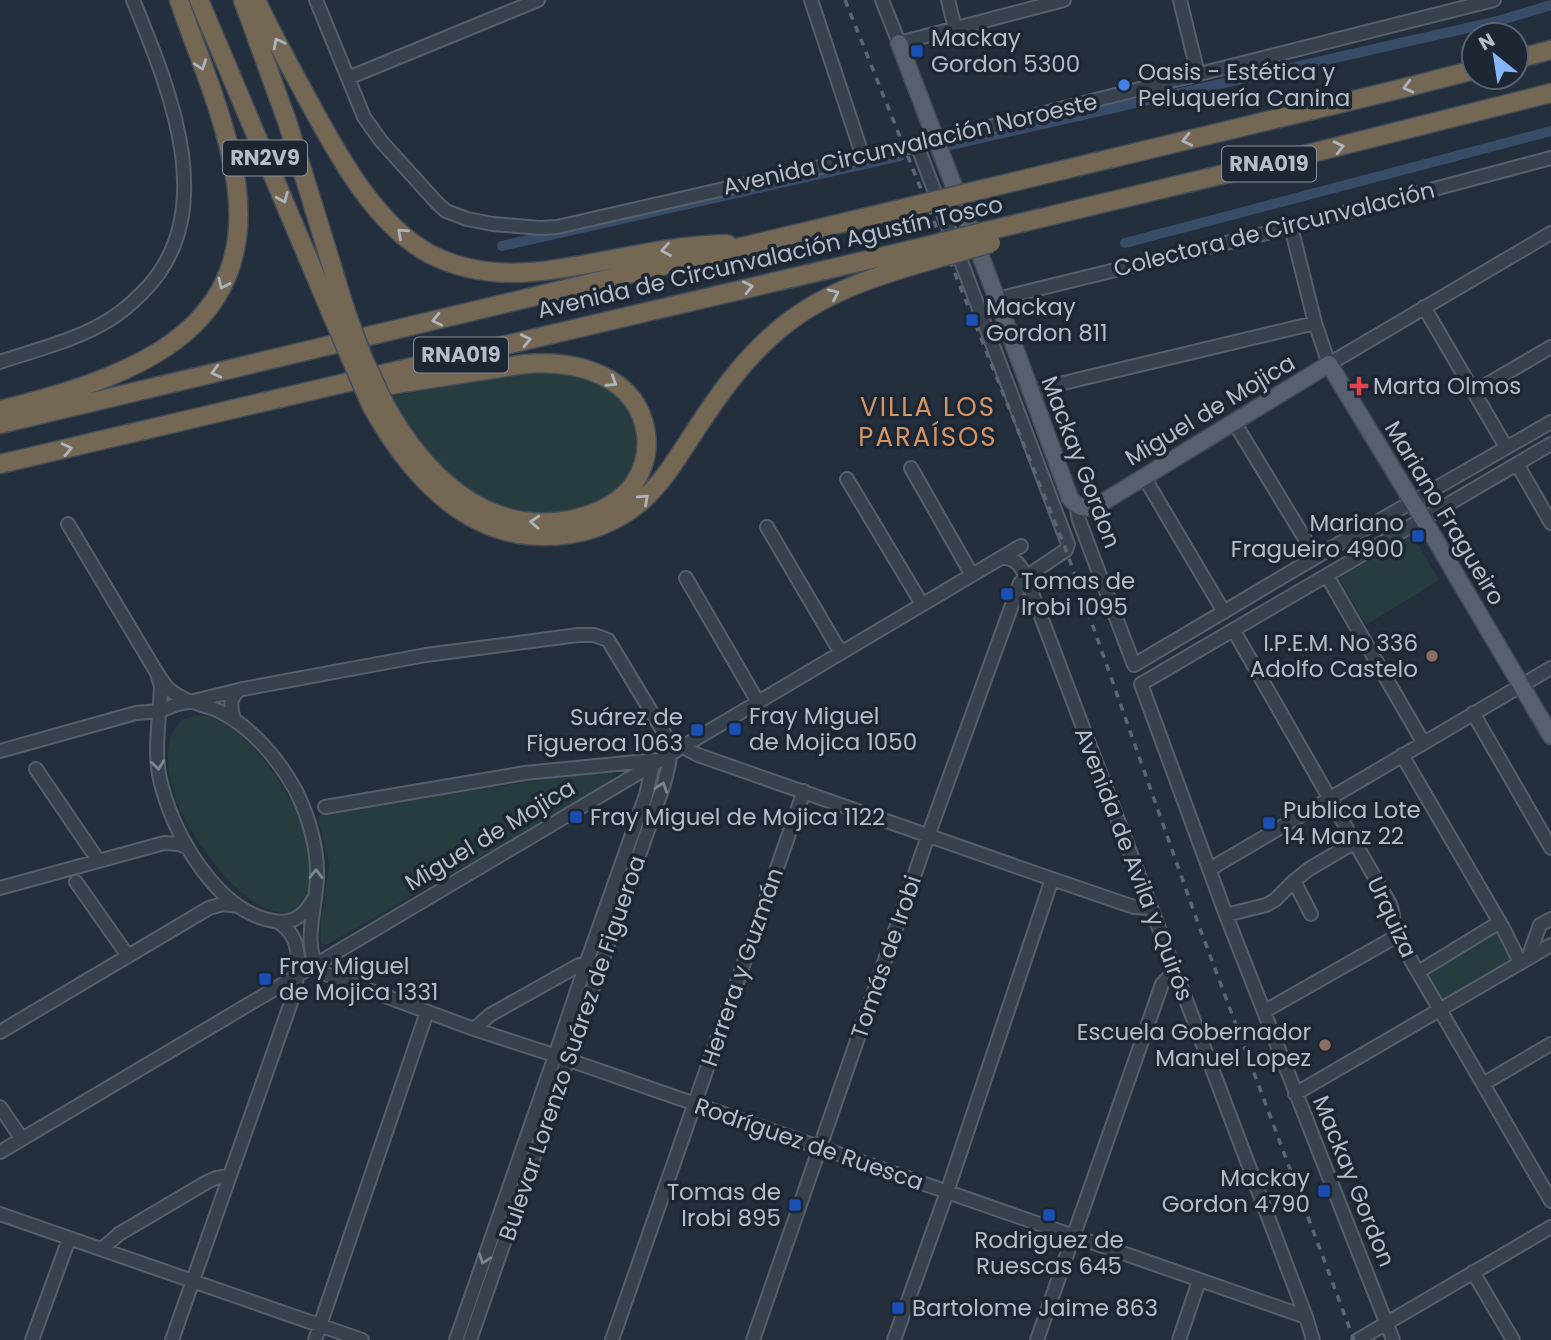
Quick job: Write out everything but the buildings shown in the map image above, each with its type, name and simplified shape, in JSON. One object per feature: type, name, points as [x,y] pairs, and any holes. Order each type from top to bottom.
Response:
[{"type":"highway","points":[[0,410],[85,386],[127,370],[151,357],[174,343],[198,321],[224,282],[238,235],[234,168],[179,0]]},
{"type":"highway","name":"RN2V9","points":[[199,0],[339,314],[363,358],[377,404]]},
{"type":"highway","name":"RN2V9","points":[[243,0],[288,124],[339,314]]},
{"type":"highway","points":[[256,0],[318,119],[355,179],[380,212],[401,233],[443,260],[475,270],[513,273],[701,244],[759,243]]},
{"type":"highway","points":[[1530,55],[1551,50]]},
{"type":"highway","name":"Avenida de Circunvalación Agustín Tosco","points":[[0,424],[1460,74]]},
{"type":"highway","name":"Avenida de Circunvalación Agustín Tosco","points":[[0,464],[305,391],[926,254],[1173,187],[1551,93]]},
{"type":"highway","points":[[377,404],[390,438],[412,467],[439,495],[472,518],[500,530],[528,536],[577,533],[609,522],[647,497],[666,474],[731,378],[761,345],[792,318],[838,292],[926,254]]},
{"type":"highway","points":[[305,391],[343,394],[525,364],[566,365],[606,377],[634,401],[644,424],[644,462],[632,486],[624,495],[590,515],[549,522],[513,519],[483,508],[458,494],[417,454],[377,404]]},
{"type":"main road","name":"Mackay Gordon","points":[[899,43],[1077,512]]},
{"type":"main road","name":"Miguel de Mojica","points":[[1077,512],[1084,508],[1095,508],[1329,364]]},
{"type":"main road","name":"Mariano Fragueiro","points":[[1329,364],[1551,736]]},
{"type":"street","points":[[0,362],[69,338],[109,320],[155,280],[170,257],[180,229],[184,193],[182,147],[166,85],[133,0]]},
{"type":"street","points":[[316,0],[348,78],[538,0]]},
{"type":"street","points":[[811,0],[863,157]]},
{"type":"street","name":"Mackay Gordon","points":[[882,0],[899,43]]},
{"type":"street","points":[[948,0],[955,28]]},
{"type":"street","points":[[899,43],[1064,0]]},
{"type":"street","points":[[1180,0],[1198,74]]},
{"type":"street","name":"Avenida Circunvalación Noroeste","points":[[348,78],[359,107],[380,141],[446,211],[467,219],[493,224],[557,227],[916,145],[1473,3],[1494,0]]},
{"type":"street","points":[[916,145],[1068,544],[1066,550],[1026,577]]},
{"type":"street","name":"Colectora de Circunvalación","points":[[997,299],[1291,227],[1551,158]]},
{"type":"street","name":"Mariano Fragueiro","points":[[1291,227],[1315,323],[1329,364]]},
{"type":"street","points":[[1329,364],[1551,233]]},
{"type":"street","points":[[1424,307],[1506,447]]},
{"type":"street","points":[[1030,391],[1315,323]]},
{"type":"street","points":[[1474,392],[1551,347]]},
{"type":"street","points":[[1234,422],[1316,557]]},
{"type":"street","points":[[1144,477],[1224,612],[1551,422]]},
{"type":"street","points":[[1234,631],[1551,444]]},
{"type":"street","points":[[1517,464],[1551,523]]},
{"type":"street","points":[[911,468],[972,575]]},
{"type":"street","points":[[847,479],[922,604]]},
{"type":"street","points":[[1061,527],[1077,512]]},
{"type":"street","name":"Mackay Gordon","points":[[1077,512],[1134,665],[1224,612]]},
{"type":"street","points":[[68,524],[169,690],[234,719],[269,752],[284,771],[312,830],[315,844],[317,876],[311,944],[311,957],[315,965]]},
{"type":"street","points":[[767,527],[841,653]]},
{"type":"street","name":"Miguel de Mojica","points":[[0,1152],[1021,546]]},
{"type":"street","name":"Avenida de Avila y Quirós","points":[[1003,556],[1015,560],[1026,577],[1313,1340]]},
{"type":"street","points":[[1327,576],[1423,742]]},
{"type":"street","name":"Tomás de Irobi","points":[[753,1340],[928,836],[1020,583],[1026,577]]},
{"type":"street","points":[[686,578],[758,702]]},
{"type":"street","name":"Mackay Gordon","points":[[1234,631],[1141,684],[1226,915],[1393,1340]]},
{"type":"street","name":"Urquiza","points":[[1234,631],[1390,904],[1397,936],[1551,1201]]},
{"type":"street","points":[[0,751],[136,713],[160,711],[177,704],[243,688],[426,655],[594,635],[613,645],[668,755]]},
{"type":"street","points":[[1210,869],[1551,668]]},
{"type":"street","points":[[157,673],[161,686],[156,746],[158,772],[173,820],[188,848],[223,893],[264,919],[291,921],[310,906],[315,898]]},
{"type":"street","points":[[234,719],[230,704],[232,697],[243,688]]},
{"type":"street","points":[[136,713],[150,719],[157,733]]},
{"type":"street","points":[[1473,713],[1551,848]]},
{"type":"street","points":[[297,795],[310,805],[325,807],[525,773],[668,755],[698,755],[1052,879],[1135,907],[1151,908]]},
{"type":"street","name":"Bulevar Lorenzo Suárez de Figueroa","points":[[456,1340],[646,795],[668,755]]},
{"type":"street","name":"Bulevar Lorenzo Suárez de Figueroa","points":[[470,1340],[664,784],[669,764],[668,755]]},
{"type":"street","points":[[1402,755],[1524,960]]},
{"type":"street","points":[[36,769],[98,860]]},
{"type":"street","name":"Herrera y Guzmán","points":[[612,1340],[804,792]]},
{"type":"street","points":[[312,830],[316,813],[325,807]]},
{"type":"street","points":[[164,843],[174,830],[173,820]]},
{"type":"street","points":[[1226,915],[1266,905],[1275,900],[1309,869],[1355,842]]},
{"type":"street","points":[[0,888],[164,843],[188,848]]},
{"type":"street","points":[[209,908],[216,897],[210,879]]},
{"type":"street","points":[[894,1340],[947,1192],[1052,879]]},
{"type":"street","points":[[1294,881],[1311,914]]},
{"type":"street","points":[[76,882],[128,956]]},
{"type":"street","points":[[0,1032],[209,908],[223,904],[240,906]]},
{"type":"street","points":[[1524,960],[1540,925],[1551,919]]},
{"type":"street","points":[[172,1340],[290,1004],[298,954],[289,930],[278,922]]},
{"type":"street","points":[[1418,972],[1500,922]]},
{"type":"street","points":[[1265,1012],[1397,936]]},
{"type":"street","points":[[1295,1094],[1551,945]]},
{"type":"street","name":"Rodríguez de Ruesca","points":[[315,965],[326,976],[474,1029],[1306,1317]]},
{"type":"street","points":[[474,1029],[490,1015],[579,965],[600,968]]},
{"type":"street","points":[[1037,1340],[1162,984],[1175,971]]},
{"type":"street","points":[[315,1340],[427,1012]]},
{"type":"street","points":[[1483,1084],[1551,1044]]},
{"type":"street","points":[[0,1107],[22,1139]]},
{"type":"street","points":[[102,1249],[119,1234],[207,1182],[229,1176]]},
{"type":"street","points":[[0,1214],[362,1340]]},
{"type":"street","points":[[1358,1340],[1551,1227]]},
{"type":"street","points":[[32,1340],[69,1239]]},
{"type":"street","points":[[1473,1272],[1513,1340]]},
{"type":"street","points":[[1179,1340],[1199,1280]]},
{"type":"green space","points":[[533,372],[568,375],[593,381],[614,394],[633,418],[639,446],[631,475],[621,488],[599,503],[564,513],[543,515],[505,509],[487,502],[453,481],[431,459],[389,397]]},
{"type":"green space","points":[[1412,534],[1439,580],[1366,625],[1339,578]]},
{"type":"green space","points":[[199,715],[212,717],[243,737],[281,784],[299,818],[309,846],[310,873],[306,898],[300,908],[293,912],[268,909],[239,890],[202,847],[180,809],[171,782],[168,753],[170,740],[175,728],[183,720]]},
{"type":"green space","points":[[612,770],[613,781],[328,944],[321,941],[321,916],[329,864],[319,823],[323,812]]},
{"type":"green space","points":[[1499,929],[1512,960],[1445,1001],[1438,999],[1423,974]]},
{"type":"waterway","points":[[950,145],[1498,21],[1551,5]]},
{"type":"waterway","points":[[1125,243],[1551,131]]},
{"type":"waterway","points":[[502,246],[900,156]]},
{"type":"railway","points":[[845,0],[1066,550],[1199,926],[1354,1340]]},
{"type":"place","name":"Mackay Gordon 5300","points":[[917,51]]},
{"type":"place","name":"Oasis - Estética y Peluquería Canina","points":[[1124,85]]},
{"type":"place","name":"Mackay Gordon 811","points":[[972,320]]},
{"type":"place","name":"Marta Olmos","points":[[1359,386]]},
{"type":"place","name":"Mariano Fragueiro 4900","points":[[1418,536]]},
{"type":"place","name":"Tomas de Irobi 1095","points":[[1007,594]]},
{"type":"place","name":"I.P.E.M. No 336 Adolfo Castelo","points":[[1432,656]]},
{"type":"place","name":"Fray Miguel de Mojica 1050","points":[[735,729]]},
{"type":"place","name":"Suárez de Figueroa 1063","points":[[697,730]]},
{"type":"place","name":"Fray Miguel de Mojica 1122","points":[[576,817]]},
{"type":"place","name":"Publica Lote 14 Manz 22","points":[[1269,823]]},
{"type":"place","name":"Fray Miguel de Mojica 1331","points":[[265,979]]},
{"type":"place","name":"Escuela Gobernador Manuel Lopez","points":[[1325,1045]]},
{"type":"place","name":"Mackay Gordon 4790","points":[[1324,1191]]},
{"type":"place","name":"Tomas de Irobi 895","points":[[795,1205]]},
{"type":"place","name":"Rodriguez de Ruescas 645","points":[[1049,1215]]},
{"type":"place","name":"Bartolome Jaime 863","points":[[898,1308]]},
{"type":"district","name":"VILLA LOS PARAÍSOS","points":[[928,422]]}]
